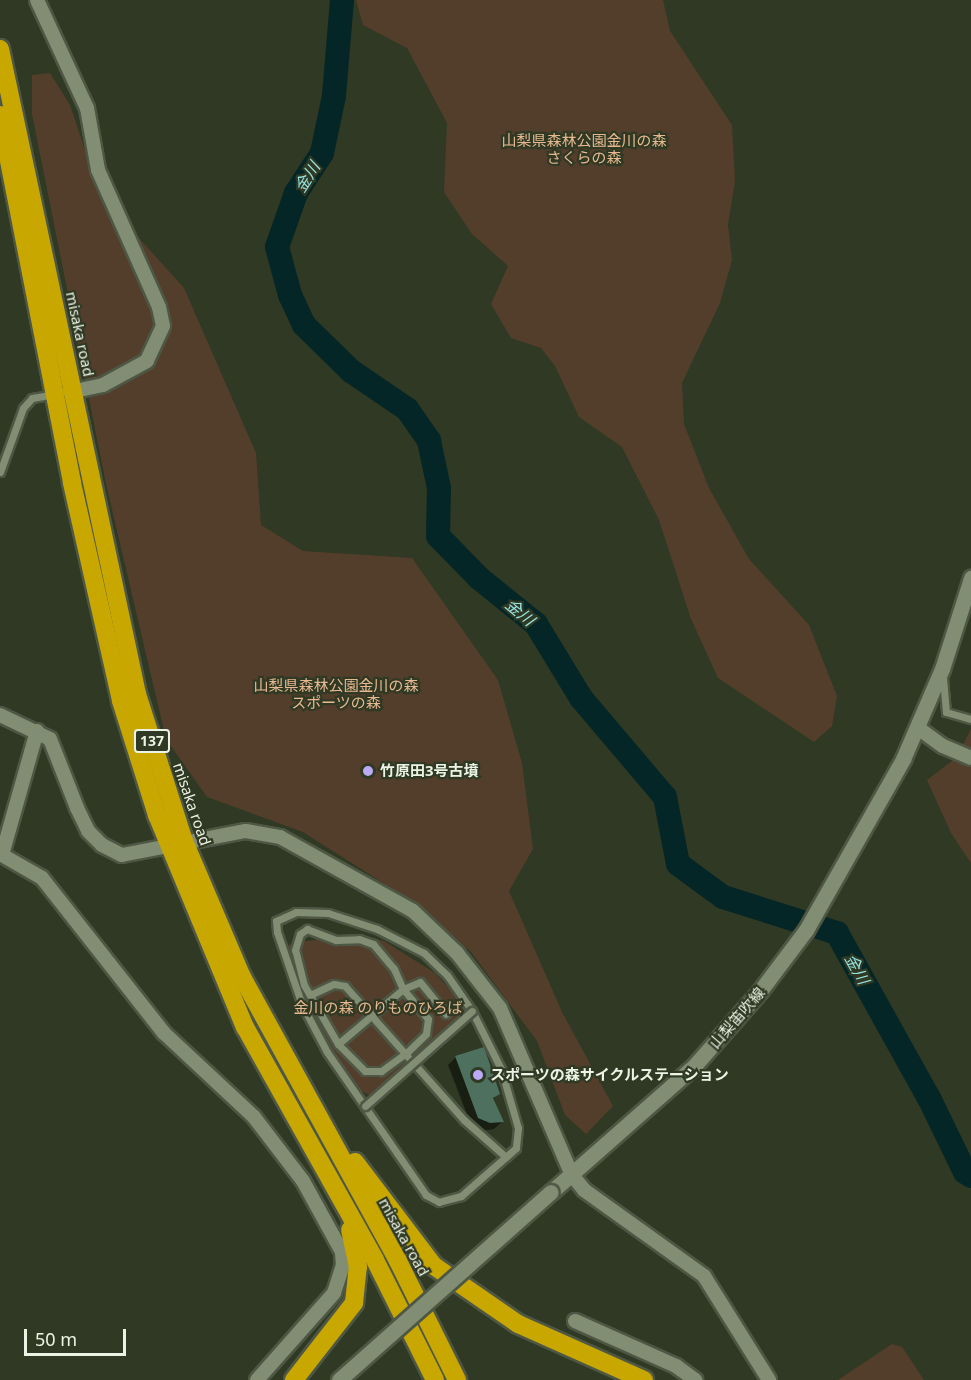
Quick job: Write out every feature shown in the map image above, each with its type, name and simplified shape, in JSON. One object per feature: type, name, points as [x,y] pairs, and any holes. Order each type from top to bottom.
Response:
[{"type":"highway","name":"misaka road","points":[[0,49],[137,694],[176,844],[242,977],[398,1261],[457,1380]]},
{"type":"highway","name":"misaka road","points":[[0,115],[55,394],[121,701],[245,1028],[337,1193],[425,1360],[433,1380]]},
{"type":"highway","points":[[282,1053],[365,1178],[434,1266],[518,1324],[644,1380]]},
{"type":"highway","points":[[294,1380],[354,1303],[358,1267],[356,1244],[337,1193]]},
{"type":"main road","name":"山梨笛吹線","points":[[339,1380],[606,1146],[694,1065],[760,991],[834,885],[896,774],[942,669],[971,578]]},
{"type":"street","points":[[37,0],[87,108],[98,170],[159,307],[163,326],[147,361],[103,385],[74,391]]},
{"type":"street","points":[[0,715],[50,739],[88,831],[102,845],[122,855],[246,831],[280,837],[413,911],[458,953],[500,1008],[572,1175],[584,1190],[704,1276],[769,1380]]},
{"type":"street","points":[[918,728],[943,746],[971,758]]},
{"type":"street","points":[[37,731],[2,855],[42,878],[165,1033],[254,1117],[303,1181],[342,1252],[343,1265],[334,1293],[257,1380]]},
{"type":"street","points":[[575,1321],[676,1366],[695,1380]]},
{"type":"lane","points":[[0,472],[23,408],[32,398],[74,391]]},
{"type":"lane","points":[[942,669],[946,712],[971,719]]},
{"type":"lane","points":[[296,912],[328,913],[378,929],[424,953],[447,975],[472,1011],[501,1069],[518,1128],[516,1148],[461,1196],[439,1202],[426,1195],[365,1106],[327,1052],[302,1005],[277,932],[276,921],[296,912]]},
{"type":"lane","points":[[307,929],[336,940],[359,939],[373,944],[394,969],[403,989],[428,1019],[428,1028],[406,1053],[381,1071],[370,1072],[338,1044],[310,995],[296,950],[300,934],[307,929]]},
{"type":"lane","points":[[338,1044],[403,989],[420,982],[446,1014]]},
{"type":"lane","points":[[310,995],[341,983],[464,1120],[506,1158]]},
{"type":"lane","points":[[365,1106],[472,1011]]},
{"type":"green space","name":"山梨県森林公園金川の森 さくらの森","points":[[356,0],[663,0],[670,31],[732,125],[735,181],[728,225],[732,260],[720,303],[682,383],[684,424],[709,488],[749,559],[809,625],[837,696],[832,726],[814,742],[718,678],[691,619],[659,520],[622,447],[579,417],[555,366],[541,348],[511,338],[491,304],[508,266],[472,234],[444,192],[447,123],[407,48],[363,25]]},
{"type":"green space","name":"山梨県森林公園金川の森 スポーツの森","points":[[50,73],[70,105],[100,195],[184,288],[256,453],[261,525],[303,551],[412,558],[498,680],[522,763],[533,849],[509,891],[562,1012],[613,1106],[586,1134],[565,1115],[537,1041],[471,952],[416,904],[303,832],[207,797],[166,739],[106,484],[32,114],[32,75]]},
{"type":"green space","points":[[971,729],[971,863],[951,833],[927,780],[956,758]]},
{"type":"green space","name":"金川の森 のりものひろば","points":[[350,935],[384,941],[435,973],[464,1005],[466,1012],[371,1096],[360,1090],[330,1051],[282,949],[292,943]]},
{"type":"green space","points":[[892,1344],[902,1347],[924,1380],[838,1380]]},
{"type":"building","name":"スポーツの森サイクルステーション","points":[[484,1047],[500,1094],[493,1098],[504,1122],[490,1123],[478,1118],[455,1056]]},
{"type":"waterway","name":"金川","points":[[342,0],[334,96],[322,153],[296,193],[277,247],[290,295],[304,325],[351,371],[407,409],[429,441],[439,488],[438,536],[479,578],[536,624],[581,698],[665,797],[678,864],[723,897],[837,933],[929,1098],[965,1172],[971,1176]]},
{"type":"place","name":"竹原田3号古墳","points":[[368,771]]},
{"type":"place","name":"スポーツの森サイクルステーション","points":[[478,1075]]}]
